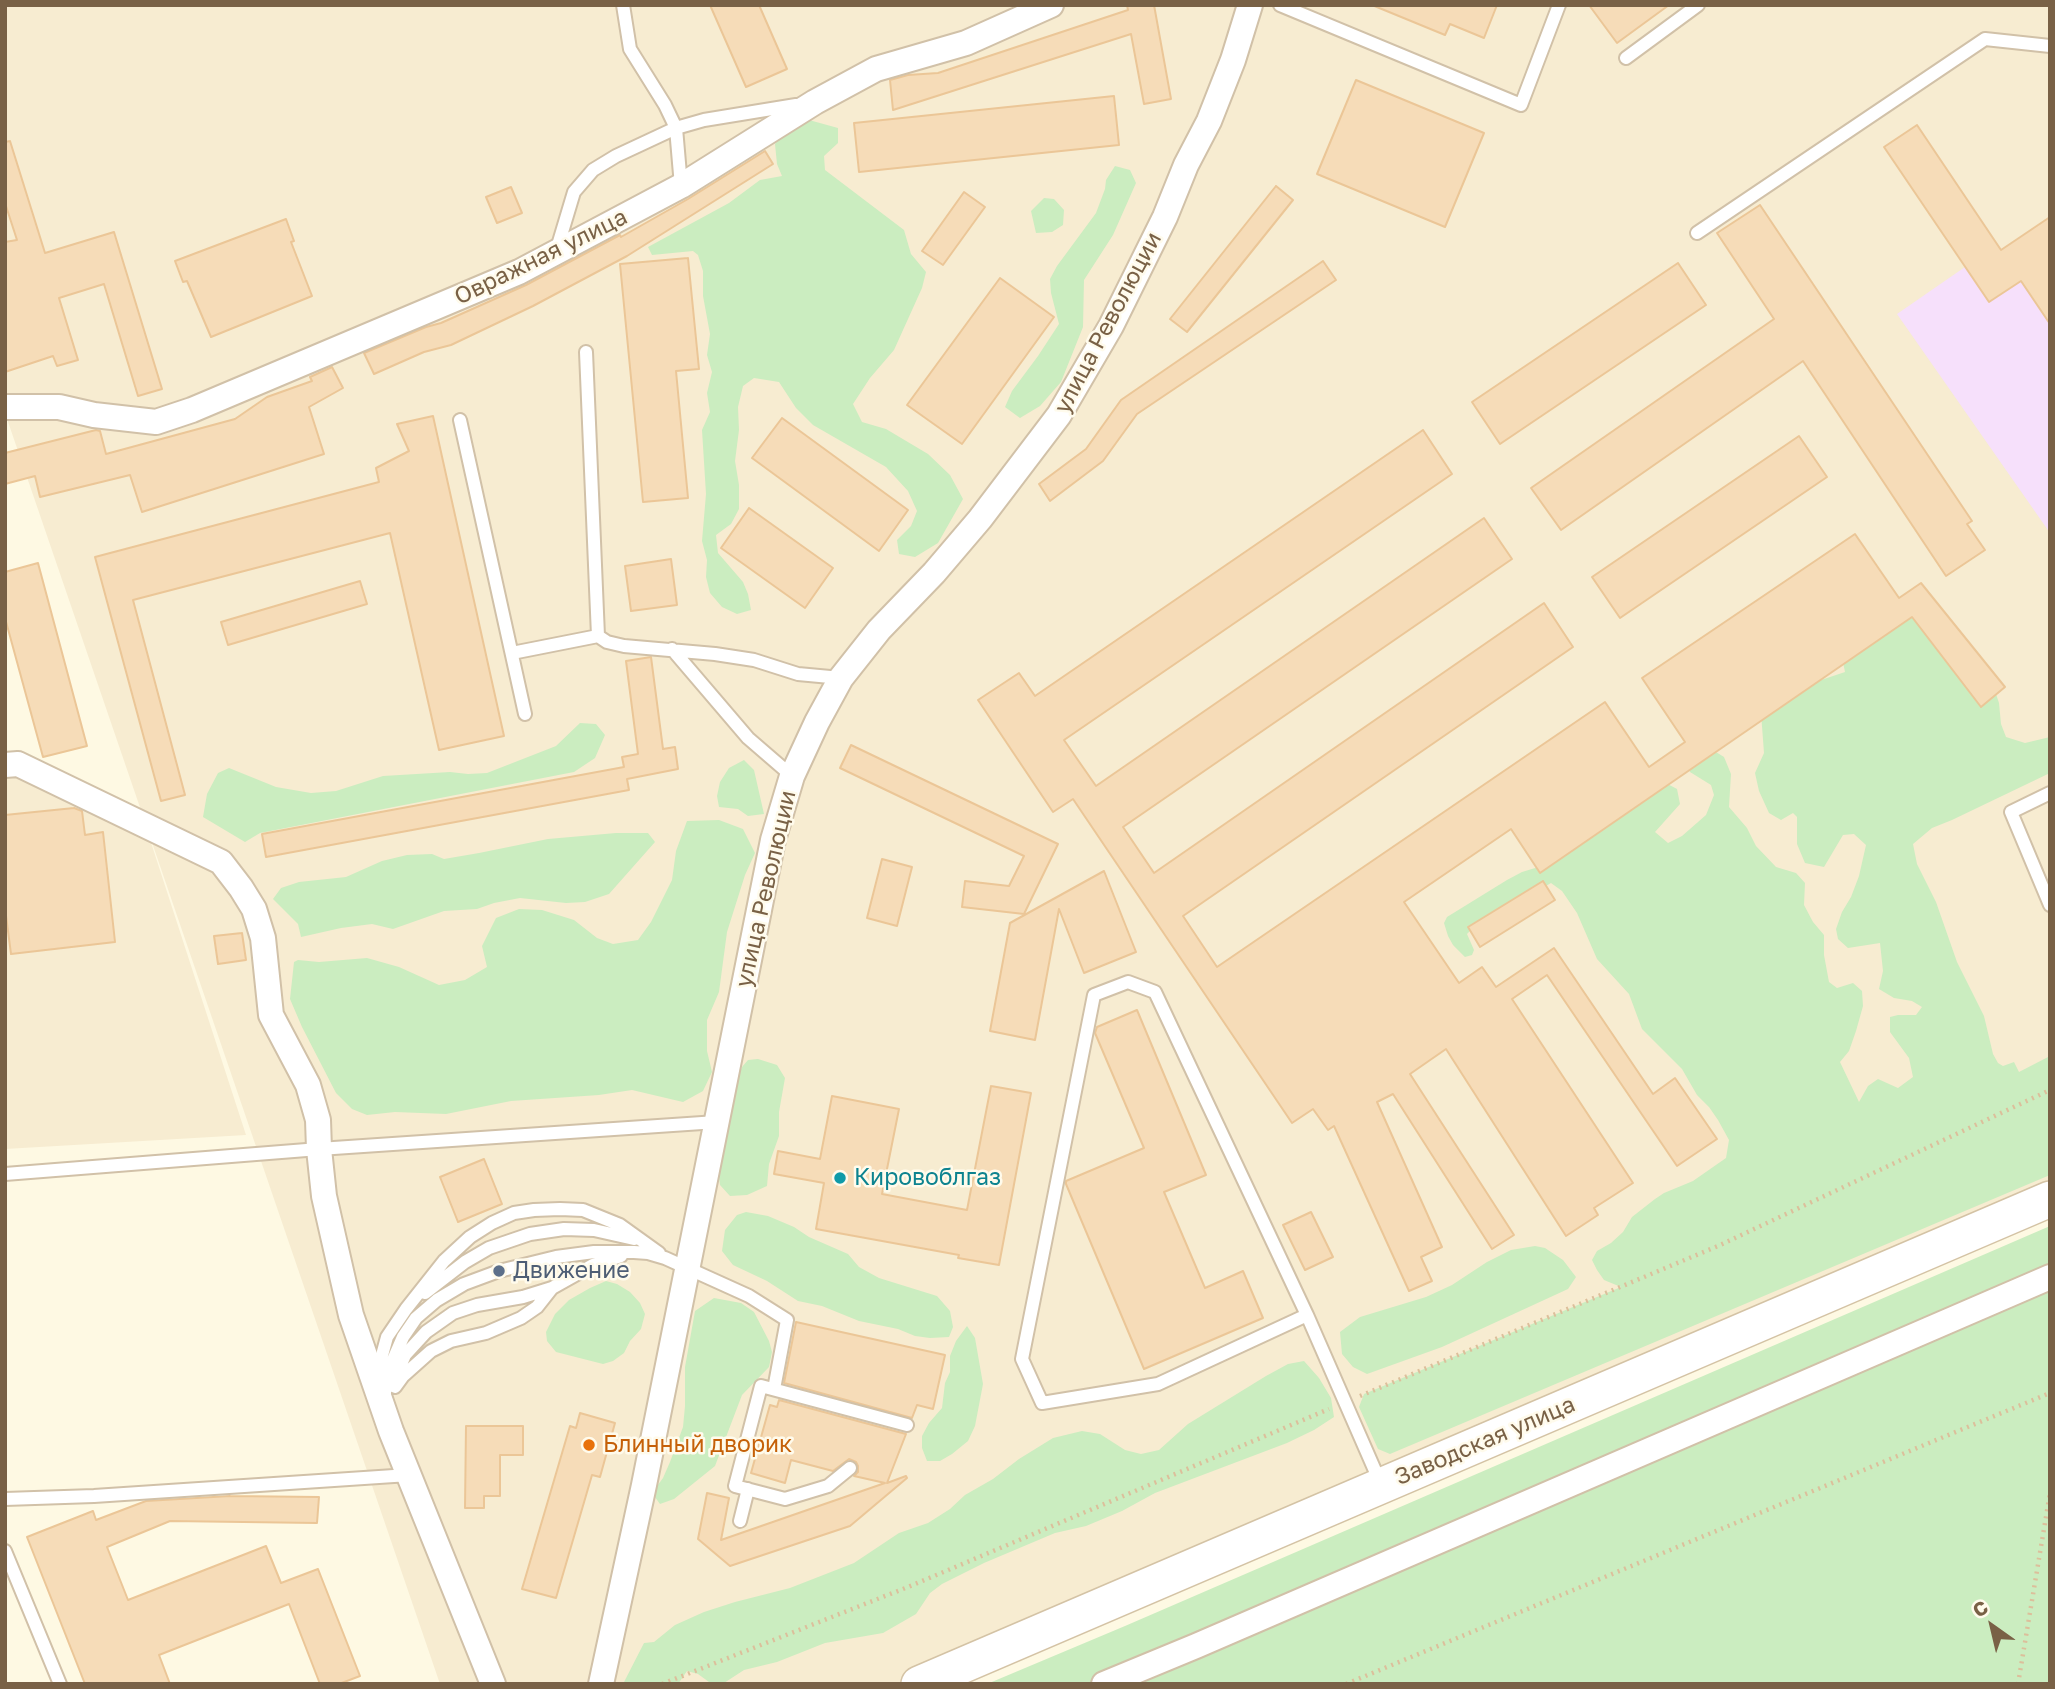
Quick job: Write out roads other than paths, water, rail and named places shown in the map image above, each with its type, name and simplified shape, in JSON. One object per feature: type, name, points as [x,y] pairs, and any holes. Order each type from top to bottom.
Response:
[{"type":"main road","name":"Заводская улица","points":[[919,1684],[2050,1199]]},
{"type":"street","name":"Овражная улица","points":[[5,407],[59,407],[93,415],[156,422],[244,389],[519,272],[681,186],[815,102],[876,69],[965,43],[1051,5]]},
{"type":"street","name":"улица Революции","points":[[601,1684],[644,1485],[676,1263],[717,1122],[773,839],[792,776],[841,678],[879,630],[934,573],[980,519],[1059,415],[1111,326],[1165,217],[1186,165],[1209,121],[1233,60],[1250,5]]},
{"type":"street","points":[[5,765],[18,764],[221,862],[254,909],[263,938],[271,1015],[308,1086],[318,1120],[324,1196],[351,1315],[409,1475],[493,1684]]},
{"type":"street","points":[[1104,1684],[2050,1277]]},
{"type":"lane","points":[[623,5],[630,49],[676,128],[681,186]]},
{"type":"lane","points":[[1280,5],[1521,106],[1559,5]]},
{"type":"lane","points":[[1626,58],[1698,5]]},
{"type":"lane","points":[[1697,233],[1985,39],[2050,46]]},
{"type":"lane","points":[[556,252],[574,192],[593,170],[617,156],[676,128],[704,120],[815,102]]},
{"type":"lane","points":[[586,352],[598,636]]},
{"type":"lane","points":[[460,420],[525,714]]},
{"type":"lane","points":[[512,653],[598,636],[607,642],[624,646],[672,649],[754,660],[798,674],[841,678]]},
{"type":"lane","points":[[672,649],[748,737],[792,776]]},
{"type":"lane","points":[[2050,793],[2011,812],[2050,905]]},
{"type":"lane","points":[[1307,1315],[1158,1384],[1042,1403],[1022,1359],[1094,995],[1128,982],[1155,992],[1307,1315],[1381,1486]]},
{"type":"lane","points":[[5,1174],[717,1122]]},
{"type":"lane","points":[[382,1404],[381,1359],[387,1338],[444,1261],[470,1237],[514,1213],[559,1209],[583,1210],[620,1225],[638,1246],[648,1253],[749,1296],[788,1320],[774,1389]]},
{"type":"lane","points":[[407,1309],[465,1262],[489,1248],[530,1234],[565,1229],[594,1230],[638,1246]]},
{"type":"lane","points":[[382,1404],[390,1367],[402,1337],[416,1318],[437,1300],[483,1276],[527,1263],[638,1246]]},
{"type":"lane","points":[[382,1404],[404,1356],[426,1332],[453,1313],[552,1288],[593,1265],[638,1246]]},
{"type":"lane","points":[[382,1404],[403,1376],[431,1351],[451,1341],[486,1333],[521,1318],[537,1307],[552,1288]]},
{"type":"lane","points":[[850,1468],[828,1486],[785,1499],[735,1486],[761,1386],[907,1425]]},
{"type":"lane","points":[[5,1499],[94,1496],[409,1475]]},
{"type":"lane","points":[[740,1521],[748,1489]]},
{"type":"lane","points":[[5,1551],[60,1684]]},
{"type":"place","name":"Кировоблгаз","points":[[840,1178]]},
{"type":"place","name":"Движение","points":[[499,1271]]},
{"type":"place","name":"Блинный дворик","points":[[589,1445]]}]
